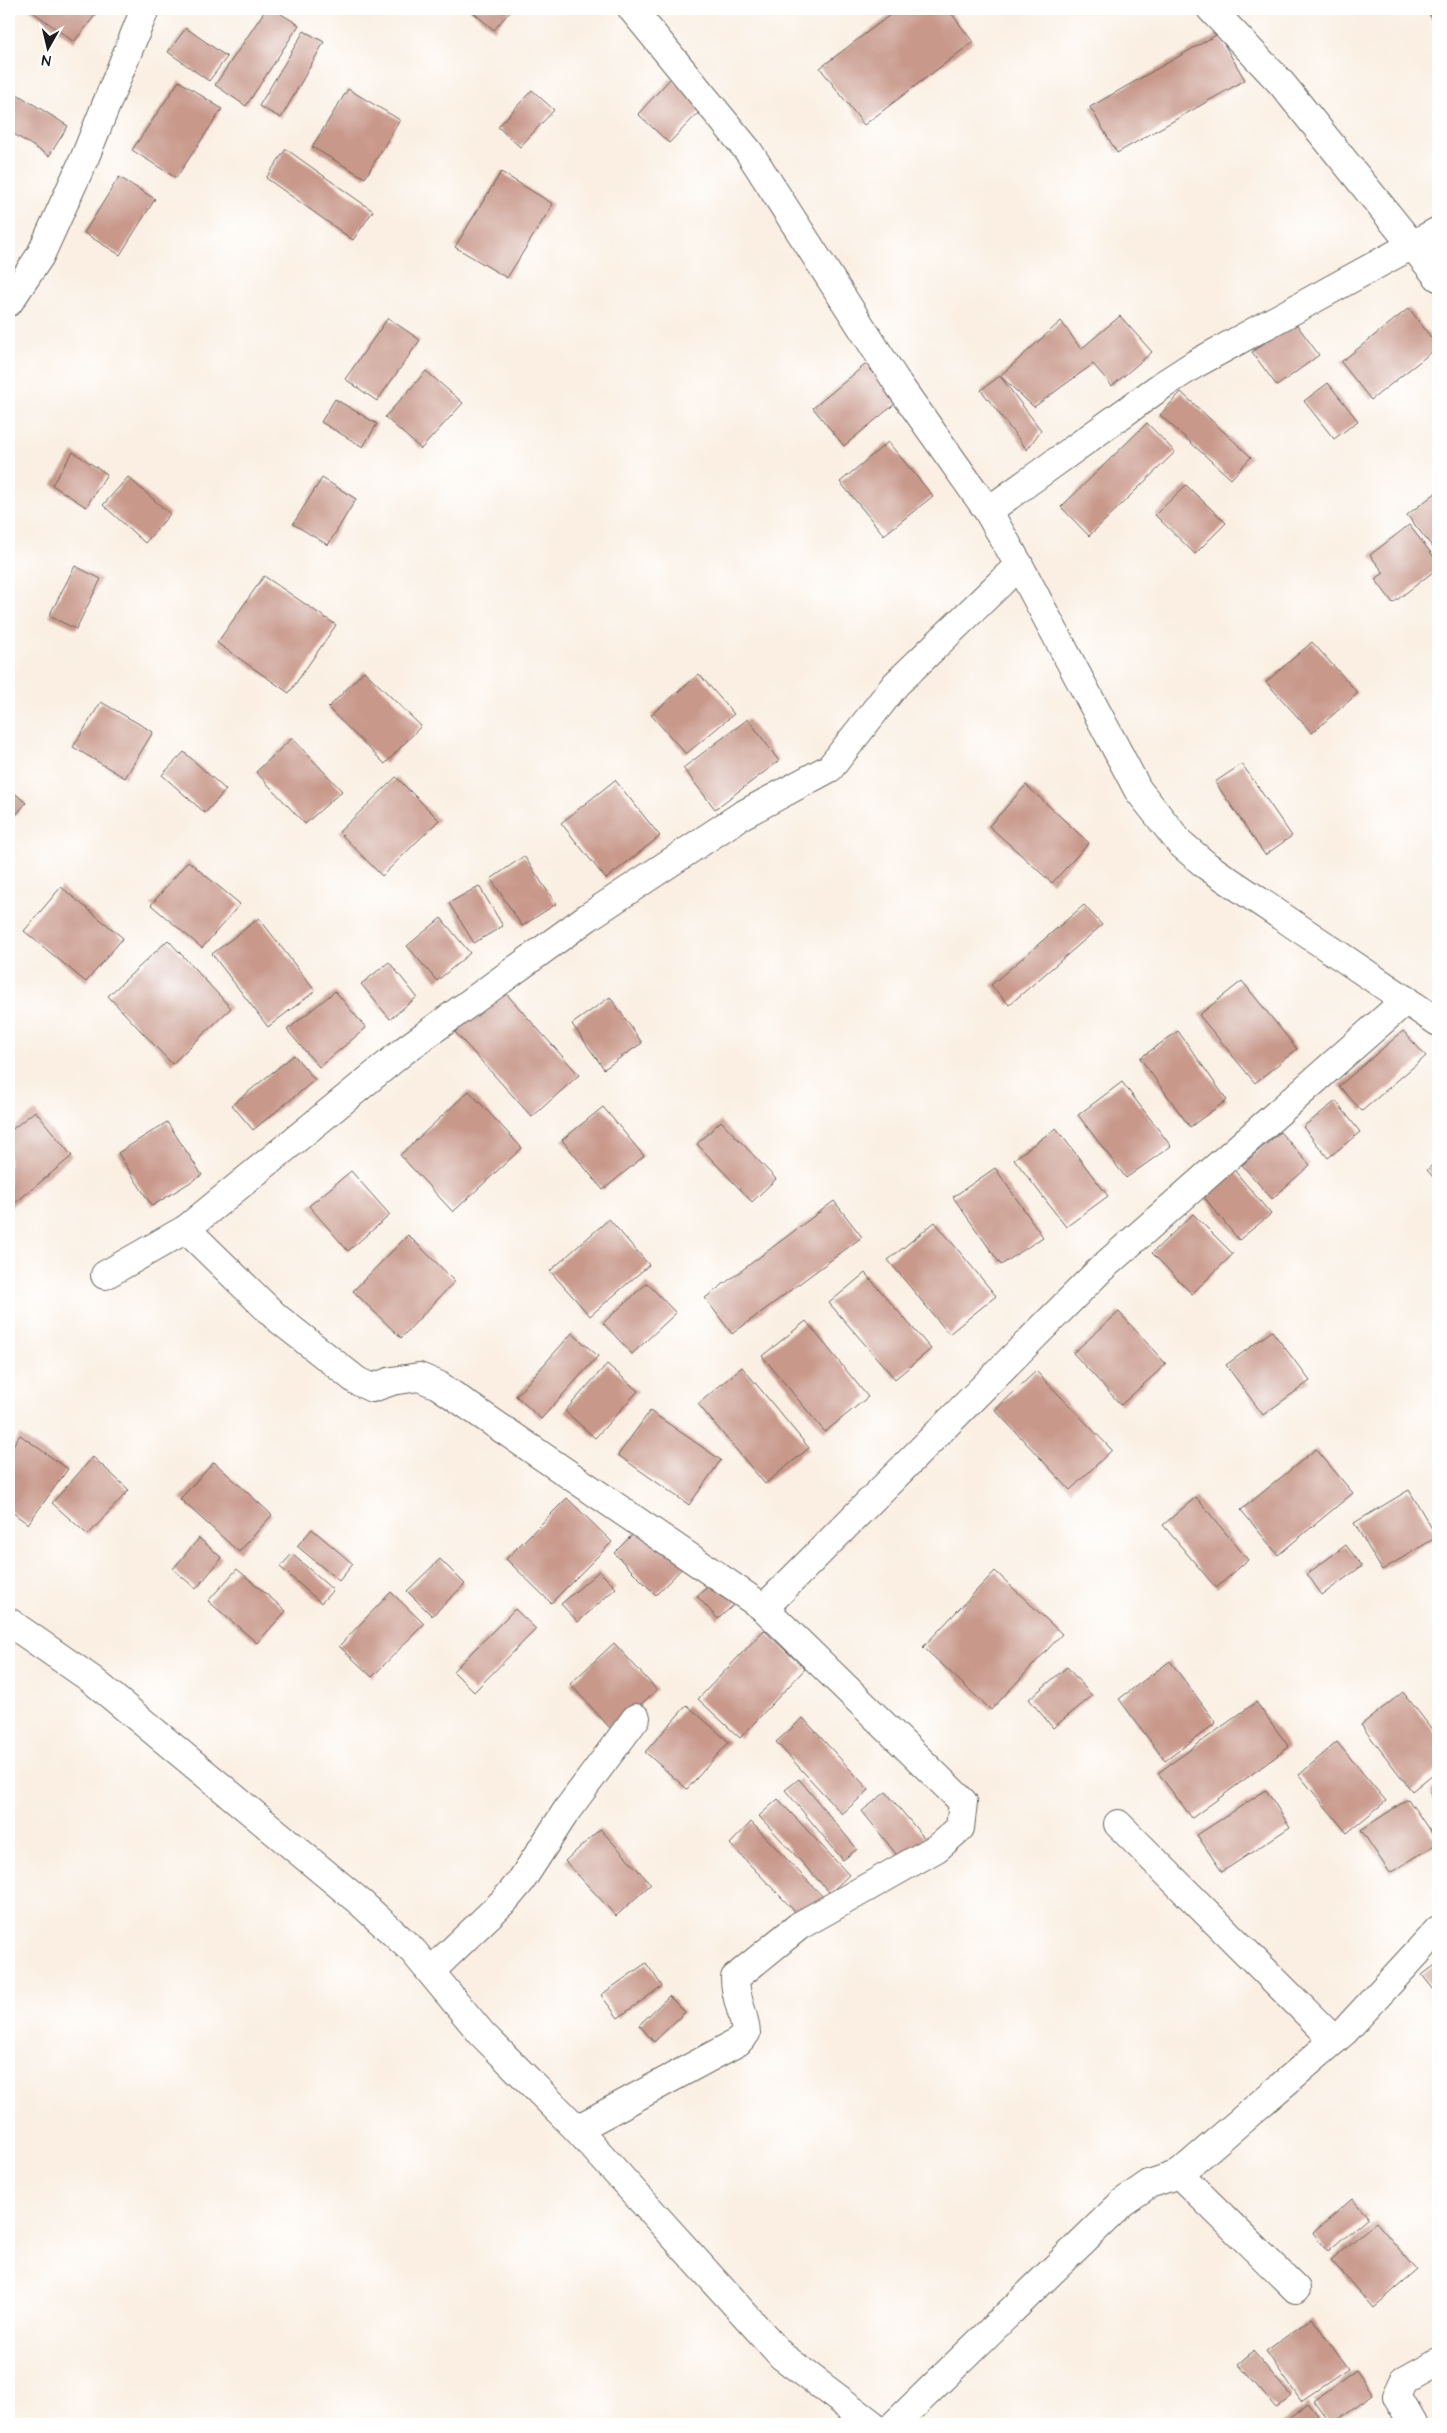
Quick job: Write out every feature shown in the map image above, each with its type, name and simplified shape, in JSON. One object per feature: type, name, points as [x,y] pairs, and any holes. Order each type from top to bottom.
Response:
[{"type":"street","points":[[9,302],[40,256],[85,156],[145,9]]},
{"type":"street","points":[[632,9],[749,152],[898,384],[988,511],[1019,565],[1138,790],[1180,843],[1207,866],[1438,1022]]},
{"type":"street","points":[[1211,9],[1282,84],[1438,278]]},
{"type":"street","points":[[988,511],[1164,384],[1195,364],[1438,231]]},
{"type":"street","points":[[105,1275],[186,1229],[405,1050],[588,918],[742,815],[830,768],[896,684],[1019,565]]},
{"type":"street","points":[[764,1608],[1102,1268],[1406,1000]]},
{"type":"street","points":[[186,1229],[276,1317],[357,1381],[372,1388],[392,1381],[419,1377],[438,1385],[764,1608],[964,1802],[960,1828],[938,1848],[799,1926],[735,1978],[735,1995],[744,2016],[746,2033],[738,2042],[577,2129]]},
{"type":"street","points":[[9,1622],[91,1678],[361,1903],[413,1951],[482,2034],[577,2129],[782,2356],[872,2424]]},
{"type":"street","points":[[431,1971],[516,1887],[567,1810],[636,1718]]},
{"type":"street","points":[[1118,1824],[1334,2040]]},
{"type":"street","points":[[895,2424],[1123,2202],[1149,2184],[1179,2174],[1334,2040],[1438,1930]]},
{"type":"street","points":[[1179,2174],[1296,2289]]},
{"type":"street","points":[[1414,2424],[1397,2396],[1404,2381],[1438,2362]]},
{"type":"building","points":[[29,9],[100,9],[74,42]]},
{"type":"building","points":[[266,9],[273,9],[299,25],[246,106],[215,85]]},
{"type":"building","points":[[469,9],[510,9],[511,10],[494,30]]},
{"type":"building","points":[[898,9],[948,9],[973,42],[864,125],[820,68]]},
{"type":"building","points":[[1426,9],[1438,9],[1438,28]]},
{"type":"building","points":[[186,28],[227,57],[209,81],[168,52]]},
{"type":"building","points":[[304,31],[324,42],[281,118],[259,106]]},
{"type":"building","points":[[1218,34],[1245,80],[1117,153],[1090,107]]},
{"type":"building","points":[[671,78],[703,108],[669,143],[638,114]]},
{"type":"building","points":[[179,81],[222,109],[176,178],[132,150]]},
{"type":"building","points":[[9,89],[68,126],[49,156],[9,131]]},
{"type":"building","points":[[348,89],[400,120],[365,178],[312,147]]},
{"type":"building","points":[[532,90],[554,110],[520,147],[498,127]]},
{"type":"building","points":[[286,149],[373,211],[353,240],[266,178]]},
{"type":"building","points":[[501,172],[553,204],[507,278],[455,247]]},
{"type":"building","points":[[119,177],[155,199],[120,255],[84,233]]},
{"type":"building","points":[[1409,308],[1438,347],[1371,400],[1341,362]]},
{"type":"building","points":[[1120,316],[1152,352],[1112,386],[1093,364],[1034,407],[1000,376],[1061,321],[1081,349]]},
{"type":"building","points":[[388,318],[420,340],[377,401],[345,379]]},
{"type":"building","points":[[1294,321],[1319,355],[1277,386],[1252,352]]},
{"type":"building","points":[[866,364],[897,402],[844,446],[813,408]]},
{"type":"building","points":[[426,371],[463,403],[421,449],[385,417]]},
{"type":"building","points":[[1000,376],[1041,430],[1027,450],[981,390]]},
{"type":"building","points":[[1328,383],[1358,421],[1334,439],[1304,401]]},
{"type":"building","points":[[1181,392],[1251,457],[1231,479],[1160,415]]},
{"type":"building","points":[[335,399],[377,424],[363,447],[321,422]]},
{"type":"building","points":[[1147,423],[1175,452],[1089,536],[1061,507]]},
{"type":"building","points":[[888,442],[933,496],[884,535],[840,482]]},
{"type":"building","points":[[73,452],[107,474],[86,507],[52,485]]},
{"type":"building","points":[[128,477],[170,514],[145,543],[103,505]]},
{"type":"building","points":[[322,478],[356,499],[328,545],[293,524]]},
{"type":"building","points":[[1186,485],[1226,523],[1195,554],[1155,515]]},
{"type":"building","points":[[1437,492],[1438,494],[1438,554],[1407,515]]},
{"type":"building","points":[[1409,525],[1438,562],[1438,568],[1393,603],[1375,579],[1384,573],[1370,555]]},
{"type":"building","points":[[75,566],[101,579],[76,629],[49,616]]},
{"type":"building","points":[[264,576],[336,625],[289,693],[217,643]]},
{"type":"building","points":[[1312,642],[1358,693],[1312,733],[1266,682]]},
{"type":"building","points":[[364,671],[421,726],[385,764],[328,708]]},
{"type":"building","points":[[699,674],[734,714],[686,754],[651,715]]},
{"type":"building","points":[[101,702],[153,732],[125,778],[73,747]]},
{"type":"building","points":[[748,719],[779,761],[715,809],[683,768]]},
{"type":"building","points":[[292,738],[342,791],[305,824],[256,772]]},
{"type":"building","points":[[184,752],[226,790],[205,813],[162,775]]},
{"type":"building","points":[[1242,764],[1292,836],[1265,855],[1215,782]]},
{"type":"building","points":[[396,777],[439,820],[382,876],[339,832]]},
{"type":"building","points":[[615,780],[660,836],[606,879],[561,823]]},
{"type":"building","points":[[1026,785],[1089,843],[1052,883],[989,826]]},
{"type":"building","points":[[9,788],[26,803],[9,823]]},
{"type":"building","points":[[524,856],[556,904],[522,926],[491,879]]},
{"type":"building","points":[[188,861],[240,904],[202,948],[151,905]]},
{"type":"building","points":[[479,886],[503,926],[474,943],[449,903]]},
{"type":"building","points":[[61,887],[123,938],[86,982],[24,931]]},
{"type":"building","points":[[1084,905],[1102,925],[1009,1005],[991,985]]},
{"type":"building","points":[[259,918],[315,991],[268,1027],[212,954]]},
{"type":"building","points":[[441,918],[470,953],[437,981],[407,946]]},
{"type":"building","points":[[168,940],[231,1008],[172,1064],[108,996]]},
{"type":"building","points":[[389,962],[417,997],[390,1019],[361,984]]},
{"type":"building","points":[[1242,981],[1297,1049],[1255,1083],[1199,1015]]},
{"type":"building","points":[[502,989],[579,1075],[532,1117],[454,1031]]},
{"type":"building","points":[[335,991],[366,1028],[319,1067],[287,1030]]},
{"type":"building","points":[[610,997],[642,1043],[604,1069],[572,1024]]},
{"type":"building","points":[[1178,1031],[1227,1100],[1190,1127],[1140,1058]]},
{"type":"building","points":[[1403,1031],[1426,1056],[1362,1111],[1339,1086]]},
{"type":"building","points":[[294,1055],[315,1080],[253,1130],[232,1105]]},
{"type":"building","points":[[1122,1082],[1171,1146],[1126,1178],[1078,1115]]},
{"type":"building","points":[[469,1091],[522,1148],[453,1212],[400,1155]]},
{"type":"building","points":[[1336,1101],[1360,1132],[1328,1158],[1303,1127]]},
{"type":"building","points":[[603,1107],[644,1156],[603,1190],[562,1140]]},
{"type":"building","points":[[35,1111],[72,1156],[9,1208],[9,1132]]},
{"type":"building","points":[[721,1121],[776,1179],[752,1202],[697,1144]]},
{"type":"building","points":[[167,1122],[202,1175],[152,1206],[118,1153]]},
{"type":"building","points":[[1056,1128],[1108,1196],[1066,1227],[1014,1159]]},
{"type":"building","points":[[1280,1132],[1310,1165],[1272,1199],[1242,1165]]},
{"type":"building","points":[[1438,1160],[1438,1183],[1427,1170]]},
{"type":"building","points":[[995,1168],[1043,1237],[1001,1265],[953,1197]]},
{"type":"building","points":[[1234,1170],[1271,1214],[1239,1240],[1203,1196]]},
{"type":"building","points":[[351,1171],[390,1215],[348,1251],[309,1206]]},
{"type":"building","points":[[834,1201],[862,1237],[732,1334],[705,1298]]},
{"type":"building","points":[[1193,1214],[1233,1254],[1192,1294],[1152,1253]]},
{"type":"building","points":[[609,1219],[649,1265],[590,1316],[550,1271]]},
{"type":"building","points":[[935,1222],[996,1296],[949,1334],[888,1260]]},
{"type":"building","points":[[408,1235],[455,1281],[401,1338],[353,1291]]},
{"type":"building","points":[[865,1273],[931,1349],[895,1379],[829,1303]]},
{"type":"building","points":[[647,1283],[676,1313],[632,1354],[603,1323]]},
{"type":"building","points":[[1119,1312],[1166,1364],[1121,1405],[1073,1353]]},
{"type":"building","points":[[806,1321],[868,1397],[825,1432],[762,1356]]},
{"type":"building","points":[[1272,1331],[1310,1381],[1263,1415],[1226,1365]]},
{"type":"building","points":[[572,1333],[598,1356],[541,1419],[516,1396]]},
{"type":"building","points":[[607,1364],[638,1391],[595,1438],[565,1411]]},
{"type":"building","points":[[742,1367],[809,1448],[765,1484],[698,1404]]},
{"type":"building","points":[[1036,1371],[1112,1450],[1070,1490],[995,1410]]},
{"type":"building","points":[[650,1411],[721,1460],[689,1505],[618,1455]]},
{"type":"building","points":[[20,1435],[68,1469],[28,1524],[9,1510],[9,1451]]},
{"type":"building","points":[[1316,1449],[1353,1493],[1278,1555],[1241,1510]]},
{"type":"building","points":[[93,1457],[129,1490],[88,1535],[52,1503]]},
{"type":"building","points":[[214,1462],[272,1515],[239,1552],[180,1499]]},
{"type":"building","points":[[1409,1490],[1437,1537],[1382,1570],[1354,1523]]},
{"type":"building","points":[[1196,1497],[1248,1560],[1216,1588],[1163,1525]]},
{"type":"building","points":[[567,1498],[612,1542],[551,1603],[506,1559]]},
{"type":"building","points":[[652,1515],[694,1556],[656,1595],[614,1553]]},
{"type":"building","points":[[312,1529],[353,1564],[339,1581],[297,1546]]},
{"type":"building","points":[[199,1538],[222,1558],[196,1589],[173,1569]]},
{"type":"building","points":[[1346,1545],[1362,1566],[1322,1595],[1307,1574]]},
{"type":"building","points":[[292,1554],[333,1590],[321,1603],[280,1567]]},
{"type":"building","points":[[440,1559],[465,1584],[432,1616],[407,1591]]},
{"type":"building","points":[[237,1569],[286,1611],[257,1643],[208,1601]]},
{"type":"building","points":[[727,1570],[747,1593],[718,1619],[697,1596]]},
{"type":"building","points":[[599,1571],[616,1588],[578,1622],[561,1604]]},
{"type":"building","points":[[995,1571],[1062,1634],[991,1710],[923,1647]]},
{"type":"building","points":[[391,1592],[424,1624],[372,1677],[339,1646]]},
{"type":"building","points":[[515,1609],[536,1629],[474,1692],[453,1671]]},
{"type":"building","points":[[764,1630],[805,1669],[740,1738],[698,1699]]},
{"type":"building","points":[[614,1643],[657,1690],[612,1730],[570,1684]]},
{"type":"building","points":[[1170,1661],[1216,1723],[1165,1761],[1119,1699]]},
{"type":"building","points":[[1067,1667],[1092,1696],[1053,1728],[1029,1699]]},
{"type":"building","points":[[1403,1692],[1438,1737],[1438,1770],[1412,1791],[1361,1725]]},
{"type":"building","points":[[1256,1702],[1289,1747],[1192,1818],[1158,1773]]},
{"type":"building","points":[[687,1705],[729,1742],[687,1789],[645,1752]]},
{"type":"building","points":[[803,1718],[869,1790],[842,1814],[776,1742]]},
{"type":"building","points":[[1337,1742],[1386,1801],[1347,1833],[1299,1775]]},
{"type":"building","points":[[799,1779],[857,1849],[843,1860],[785,1790]]},
{"type":"building","points":[[1438,1785],[1438,1805],[1429,1792]]},
{"type":"building","points":[[1266,1790],[1290,1827],[1222,1872],[1197,1835]]},
{"type":"building","points":[[886,1792],[925,1839],[900,1859],[862,1811]]},
{"type":"building","points":[[778,1799],[849,1875],[830,1893],[759,1816]]},
{"type":"building","points":[[1408,1799],[1438,1843],[1390,1873],[1361,1830]]},
{"type":"building","points":[[751,1822],[827,1901],[805,1922],[730,1844]]},
{"type":"building","points":[[600,1829],[651,1884],[616,1916],[565,1861]]},
{"type":"building","points":[[646,1963],[662,1986],[618,2018],[601,1995]]},
{"type":"building","points":[[1438,1963],[1438,1995],[1422,1975]]},
{"type":"building","points":[[669,1996],[685,2012],[654,2042],[639,2025]]},
{"type":"building","points":[[1352,2199],[1368,2217],[1328,2251],[1313,2233]]},
{"type":"building","points":[[1376,2222],[1417,2270],[1373,2308],[1331,2260]]},
{"type":"building","points":[[1312,2318],[1348,2369],[1301,2401],[1266,2351]]},
{"type":"building","points":[[1253,2351],[1291,2396],[1276,2408],[1238,2364]]},
{"type":"building","points":[[1356,2370],[1373,2394],[1331,2424],[1314,2401]]},
{"type":"building","points":[[1308,2403],[1325,2424],[1281,2424]]}]
